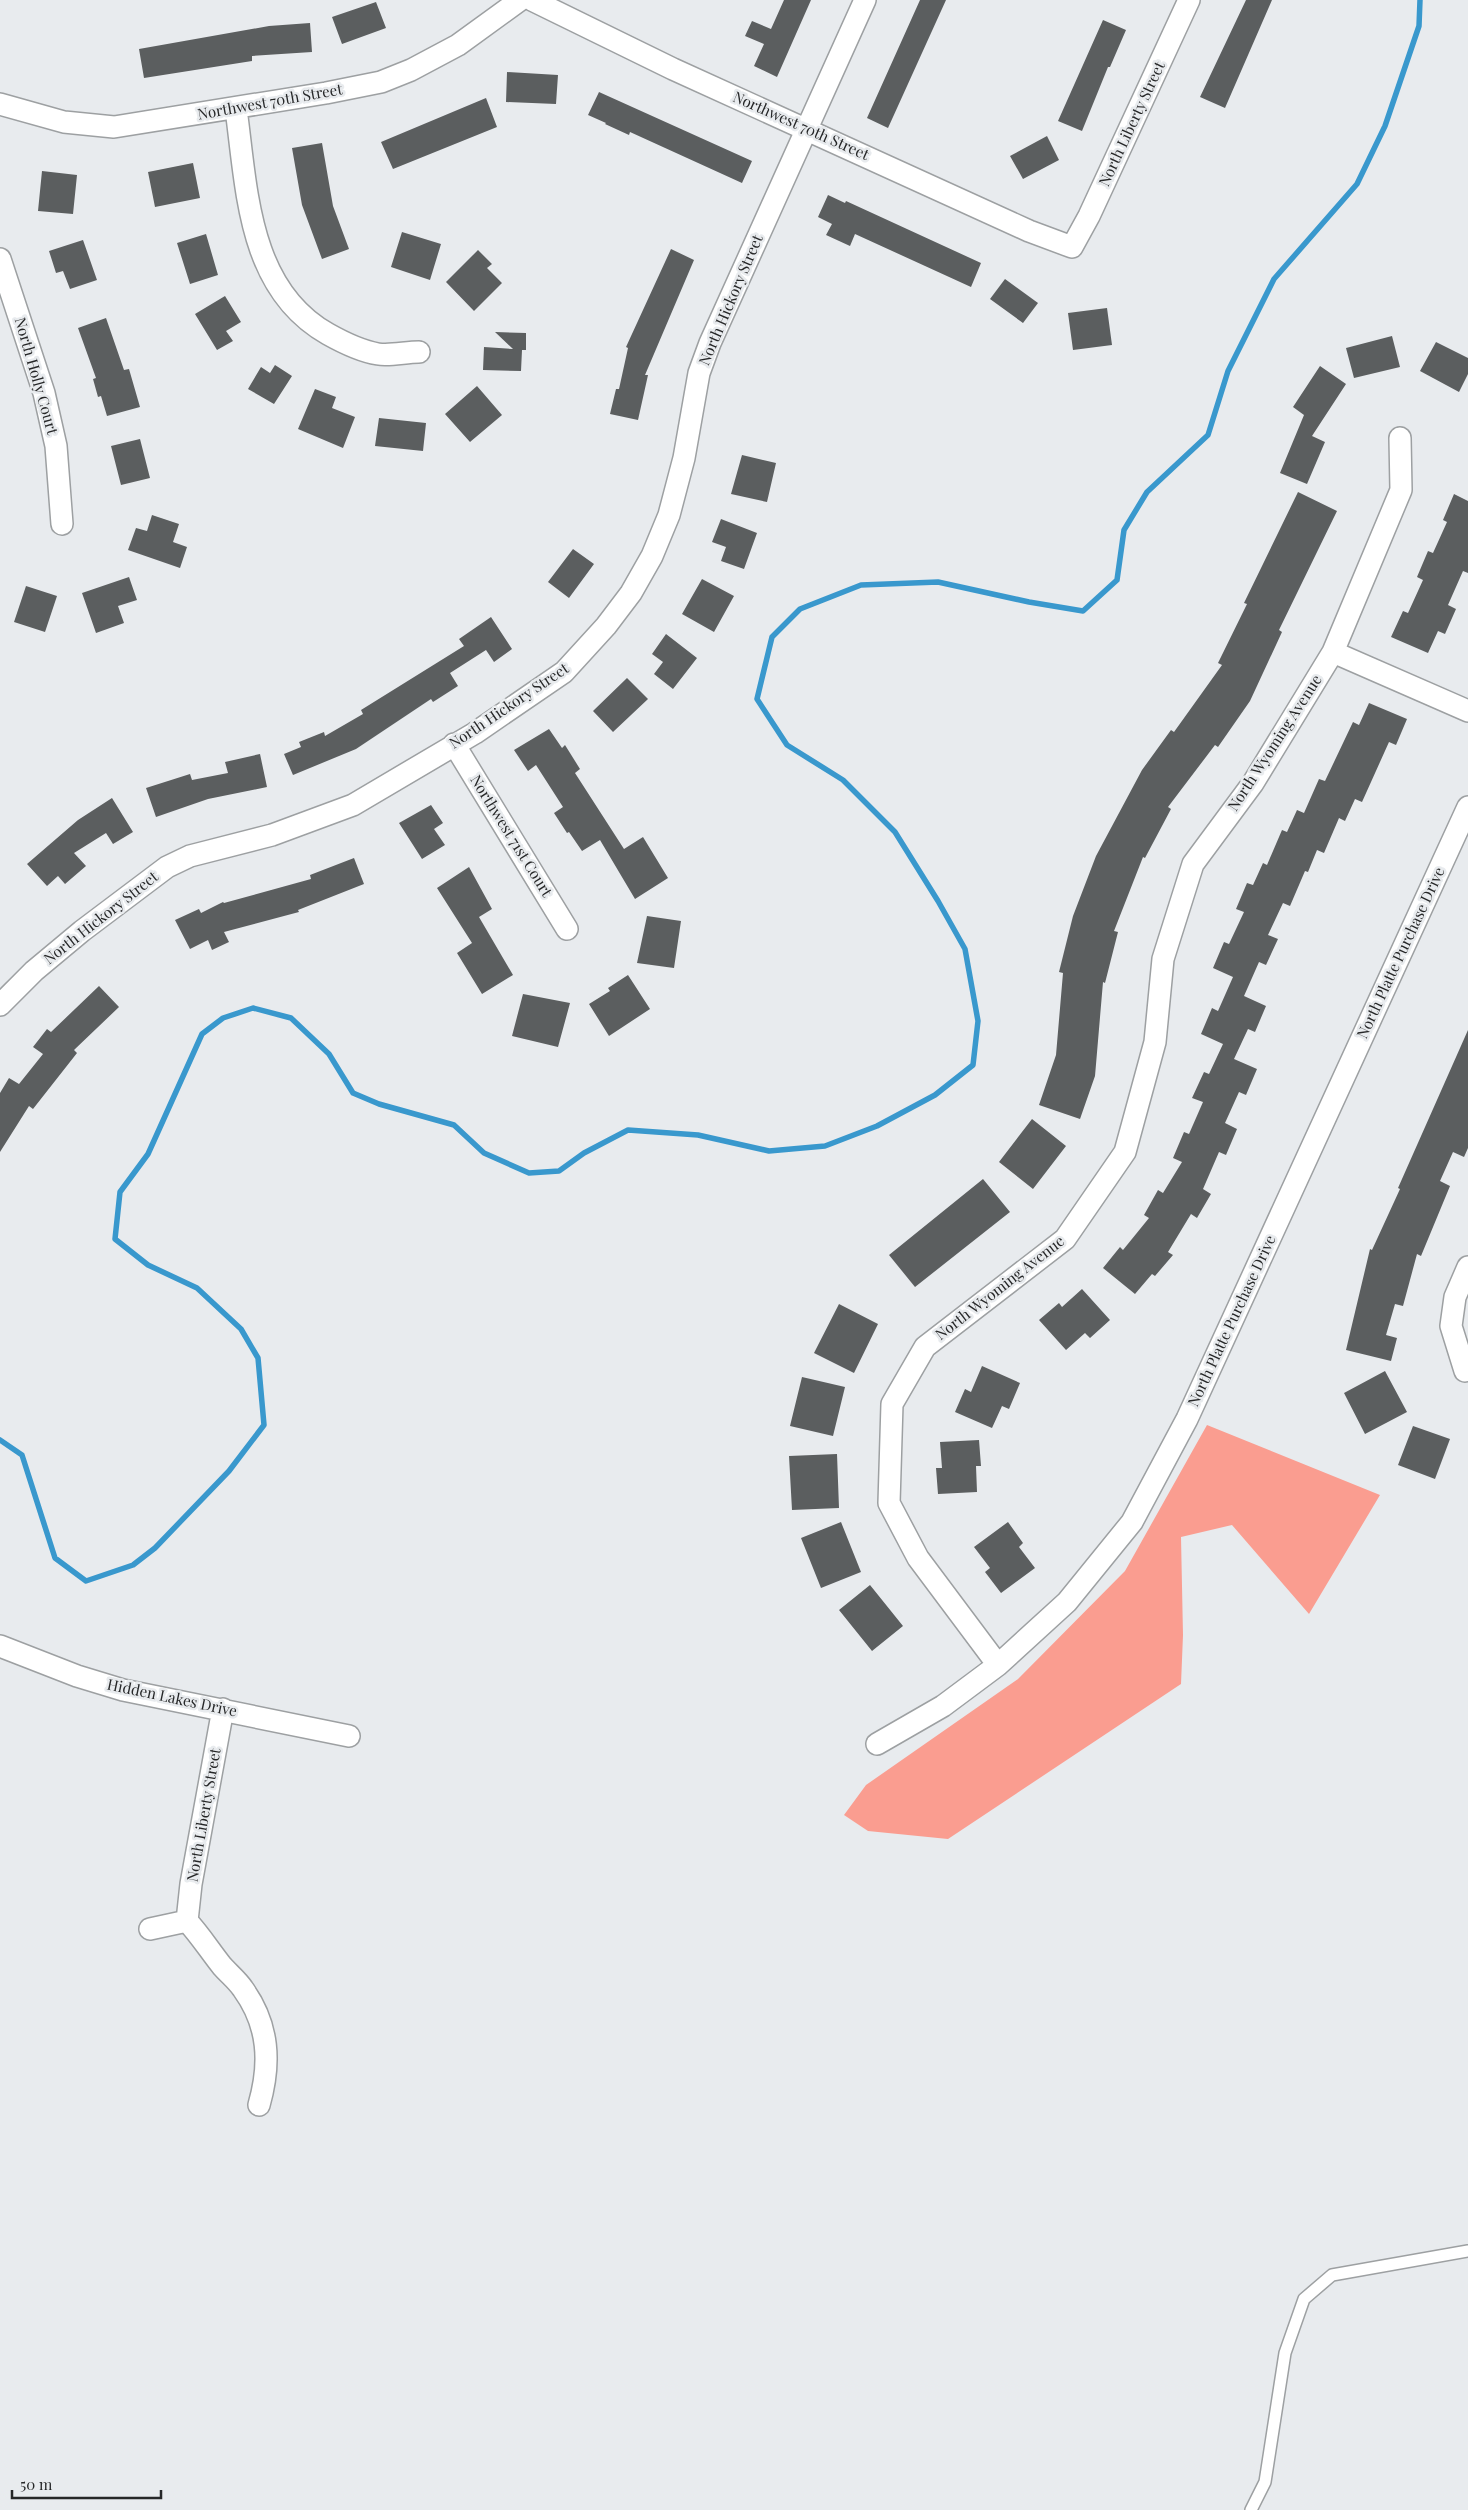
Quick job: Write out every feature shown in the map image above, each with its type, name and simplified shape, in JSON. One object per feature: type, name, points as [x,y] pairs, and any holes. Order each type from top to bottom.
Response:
[{"type":"street","name":"Northwest 70th Street","points":[[2,110],[64,122],[114,127],[236,109],[326,93],[389,79],[444,52],[520,0]]},
{"type":"street","name":"Northwest 70th Street","points":[[532,0],[673,69],[1029,230],[1072,247]]},
{"type":"street","name":"North Hickory Street","points":[[0,1004],[34,971],[82,931],[167,867],[190,856],[272,835],[353,805],[475,733],[564,672],[606,626],[640,578],[652,556],[669,515],[684,458],[699,373],[710,343],[865,0]]},
{"type":"street","name":"North Liberty Street","points":[[1072,247],[1093,207],[1189,0]]},
{"type":"street","points":[[236,109],[248,200],[256,239],[281,293],[312,326],[346,344],[379,354],[419,352]]},
{"type":"street","name":"North Holly Court","points":[[0,260],[44,393],[57,456],[62,524]]},
{"type":"street","name":"North Wyoming Avenue","points":[[998,1666],[918,1558],[889,1503],[892,1404],[925,1347],[1065,1239],[1125,1152],[1155,1042],[1163,958],[1193,864],[1253,783],[1333,652],[1401,490],[1400,438]]},
{"type":"street","points":[[1333,652],[1468,711]]},
{"type":"street","name":"Northwest 71st Court","points":[[454,744],[567,929]]},
{"type":"street","name":"North Platte Purchase Drive","points":[[877,1744],[943,1706],[998,1666],[1067,1602],[1132,1522],[1187,1419],[1468,807]]},
{"type":"street","points":[[1465,1371],[1451,1326],[1455,1297],[1468,1267]]},
{"type":"street","name":"Hidden Lakes Drive","points":[[0,1646],[77,1676],[123,1690],[349,1736]]},
{"type":"street","name":"North Liberty Street","points":[[187,1921],[191,1884],[223,1709]]},
{"type":"street","points":[[150,1929],[187,1921],[201,1936],[224,1968],[242,1987],[255,2008],[264,2031],[268,2056],[266,2081],[259,2105]]},
{"type":"lane","points":[[1251,2510],[1265,2482],[1285,2353],[1304,2299],[1332,2275],[1468,2251]]},
{"type":"shaded area","points":[[1207,1425],[1380,1495],[1309,1614],[1232,1525],[1181,1537],[1183,1635],[1181,1684],[948,1839],[868,1831],[844,1815],[866,1785],[1018,1679],[1125,1571]]},
{"type":"building","points":[[784,0],[811,0],[777,77],[754,66],[764,44],[745,36],[752,21],[771,29]]},
{"type":"building","points":[[920,0],[946,0],[888,128],[867,118]]},
{"type":"building","points":[[1246,0],[1272,0],[1225,108],[1200,97]]},
{"type":"building","points":[[376,2],[386,28],[342,44],[332,17]]},
{"type":"building","points":[[1103,20],[1126,30],[1110,67],[1108,67],[1082,131],[1058,121]]},
{"type":"building","points":[[310,23],[312,52],[252,56],[252,61],[144,78],[139,49],[269,26]]},
{"type":"building","points":[[507,72],[558,75],[556,104],[506,102]]},
{"type":"building","points":[[599,92],[752,161],[742,183],[630,132],[629,135],[588,115]]},
{"type":"building","points":[[486,98],[497,127],[393,169],[381,142]]},
{"type":"building","points":[[1047,136],[1059,160],[1023,179],[1010,156]]},
{"type":"building","points":[[322,143],[333,206],[349,249],[322,259],[302,205],[292,148]]},
{"type":"building","points":[[193,163],[200,198],[155,207],[148,172]]},
{"type":"building","points":[[42,171],[77,175],[73,214],[38,211]]},
{"type":"building","points":[[828,195],[845,203],[846,201],[981,263],[971,287],[855,234],[850,246],[826,235],[832,224],[818,217]]},
{"type":"building","points":[[402,232],[441,244],[430,280],[391,267]]},
{"type":"building","points":[[206,234],[218,275],[190,284],[177,243]]},
{"type":"building","points":[[83,240],[97,280],[70,289],[63,271],[56,273],[49,251]]},
{"type":"building","points":[[671,249],[694,260],[645,375],[648,375],[638,420],[610,414],[616,389],[619,389],[628,348],[626,347]]},
{"type":"building","points":[[478,250],[492,264],[487,268],[502,283],[474,311],[446,282]]},
{"type":"building","points":[[1005,279],[1038,303],[1023,323],[990,299]]},
{"type":"building","points":[[225,296],[241,322],[226,331],[233,341],[217,350],[195,314]]},
{"type":"building","points":[[1107,308],[1112,345],[1073,350],[1068,313]]},
{"type":"building","points":[[106,318],[124,370],[129,369],[140,407],[107,416],[101,396],[98,397],[93,379],[96,378],[78,328]]},
{"type":"building","points":[[495,332],[526,333],[526,350],[522,350],[521,371],[483,370],[484,347],[513,349]]},
{"type":"building","points":[[1392,336],[1400,367],[1354,378],[1346,348]]},
{"type":"building","points":[[1436,342],[1468,358],[1468,374],[1459,392],[1420,371]]},
{"type":"building","points":[[275,365],[292,376],[274,404],[248,389],[261,367],[270,373]]},
{"type":"building","points":[[1320,366],[1346,384],[1312,436],[1325,442],[1307,484],[1280,473],[1304,415],[1293,407]]},
{"type":"building","points":[[477,386],[502,415],[470,442],[445,414]]},
{"type":"building","points":[[315,389],[336,397],[332,408],[355,417],[343,448],[298,429]]},
{"type":"building","points":[[379,418],[426,423],[423,451],[375,446]]},
{"type":"building","points":[[140,439],[150,478],[121,485],[111,446]]},
{"type":"building","points":[[742,455],[776,463],[767,502],[731,494]]},
{"type":"building","points":[[1298,492],[1337,511],[1279,630],[1282,632],[1250,701],[1218,747],[1215,745],[1168,807],[1171,809],[1145,858],[1143,857],[1114,931],[1118,932],[1105,983],[1103,982],[1095,1076],[1080,1119],[1039,1105],[1056,1055],[1063,973],[1059,972],[1073,916],[1096,856],[1142,770],[1171,730],[1174,732],[1222,665],[1218,663],[1247,604],[1244,603]]},
{"type":"building","points":[[1454,494],[1468,501],[1468,573],[1463,571],[1448,605],[1456,609],[1445,634],[1438,631],[1428,653],[1391,637],[1403,611],[1408,613],[1423,580],[1417,577],[1428,551],[1433,553],[1447,522],[1443,520]]},
{"type":"building","points":[[152,515],[179,524],[173,542],[187,547],[180,568],[128,550],[136,528],[147,531]]},
{"type":"building","points":[[721,519],[757,533],[744,569],[721,561],[726,547],[712,542]]},
{"type":"building","points":[[573,549],[594,564],[569,598],[548,582]]},
{"type":"building","points":[[129,577],[137,600],[118,606],[124,623],[96,633],[82,593]]},
{"type":"building","points":[[702,579],[734,596],[714,632],[682,614]]},
{"type":"building","points":[[26,586],[57,596],[45,632],[14,622]]},
{"type":"building","points":[[491,617],[512,649],[494,662],[486,650],[450,673],[458,686],[433,702],[431,699],[356,749],[293,775],[284,754],[301,747],[299,742],[324,732],[325,736],[363,714],[361,710],[464,646],[459,639]]},
{"type":"building","points":[[666,634],[697,658],[673,689],[654,674],[663,662],[652,654]]},
{"type":"building","points":[[627,678],[648,699],[613,732],[593,711]]},
{"type":"building","points":[[1369,703],[1407,719],[1396,745],[1389,742],[1362,802],[1355,799],[1345,821],[1339,818],[1324,853],[1317,850],[1308,872],[1305,871],[1290,906],[1283,903],[1268,935],[1278,939],[1266,965],[1259,962],[1244,996],[1266,1006],[1255,1032],[1248,1029],[1234,1059],[1257,1069],[1246,1095],[1239,1092],[1225,1123],[1237,1129],[1226,1155],[1219,1152],[1203,1189],[1211,1194],[1197,1218],[1191,1214],[1168,1252],[1173,1255],[1155,1276],[1152,1274],[1135,1294],[1103,1268],[1120,1247],[1123,1250],[1149,1218],[1144,1215],[1158,1190],[1163,1193],[1182,1162],[1173,1158],[1184,1132],[1189,1134],[1203,1102],[1192,1098],[1204,1072],[1209,1074],[1223,1044],[1201,1034],[1212,1008],[1218,1011],[1233,977],[1213,968],[1224,942],[1229,944],[1244,912],[1236,909],[1247,883],[1253,885],[1263,863],[1267,865],[1282,830],[1287,832],[1297,810],[1304,813],[1319,779],[1325,781],[1353,722],[1359,725]]},
{"type":"building","points":[[549,729],[562,748],[565,745],[580,769],[575,773],[624,849],[643,837],[668,878],[635,899],[600,840],[582,851],[569,832],[567,833],[554,813],[563,807],[536,765],[528,771],[514,750]]},
{"type":"building","points":[[260,754],[267,787],[208,799],[156,817],[146,788],[190,774],[192,780],[228,773],[225,762]]},
{"type":"building","points":[[112,798],[133,832],[113,844],[106,833],[74,853],[86,866],[65,884],[58,876],[47,886],[27,864],[78,820]]},
{"type":"building","points":[[431,805],[443,823],[434,829],[445,845],[422,859],[399,823]]},
{"type":"building","points":[[354,858],[364,884],[298,910],[299,912],[224,932],[229,942],[212,950],[208,940],[190,949],[175,920],[199,909],[201,913],[223,902],[311,879],[310,875]]},
{"type":"building","points":[[469,867],[492,909],[479,917],[513,975],[482,994],[457,953],[472,943],[437,888]]},
{"type":"building","points":[[647,916],[681,921],[674,968],[637,963]]},
{"type":"building","points":[[628,975],[650,1009],[609,1036],[589,1004],[610,991],[608,988]]},
{"type":"building","points":[[99,986],[119,1007],[74,1050],[77,1053],[33,1109],[29,1106],[0,1152],[0,1093],[9,1078],[19,1084],[43,1054],[33,1047],[47,1029],[51,1032]]},
{"type":"building","points":[[523,994],[570,1003],[558,1047],[512,1036]]},
{"type":"building","points":[[1468,1030],[1468,1148],[1464,1157],[1453,1152],[1440,1181],[1450,1186],[1421,1256],[1417,1254],[1403,1306],[1395,1304],[1386,1335],[1397,1338],[1391,1361],[1346,1350],[1370,1249],[1372,1250],[1400,1189],[1398,1188]]},
{"type":"building","points":[[1032,1119],[1066,1146],[1033,1189],[999,1162]]},
{"type":"building","points":[[983,1179],[1010,1212],[915,1287],[889,1255]]},
{"type":"building","points":[[1082,1289],[1110,1320],[1090,1338],[1085,1333],[1066,1350],[1039,1320],[1059,1303],[1062,1307]]},
{"type":"building","points":[[839,1304],[878,1324],[854,1373],[814,1353]]},
{"type":"building","points":[[982,1366],[1020,1383],[1009,1409],[1002,1406],[992,1428],[955,1412],[965,1389],[971,1392]]},
{"type":"building","points":[[1385,1371],[1407,1412],[1365,1434],[1344,1393]]},
{"type":"building","points":[[802,1377],[845,1387],[833,1436],[790,1426]]},
{"type":"building","points":[[1413,1426],[1450,1439],[1435,1479],[1398,1465]]},
{"type":"building","points":[[979,1440],[981,1466],[976,1466],[977,1492],[938,1494],[936,1468],[942,1468],[940,1442]]},
{"type":"building","points":[[837,1454],[839,1508],[792,1510],[789,1456]]},
{"type":"building","points":[[841,1522],[861,1572],[821,1588],[801,1538]]},
{"type":"building","points":[[1008,1522],[1023,1543],[1019,1547],[1035,1568],[1001,1593],[985,1572],[990,1568],[974,1547]]},
{"type":"building","points":[[870,1585],[903,1626],[872,1651],[839,1610]]},
{"type":"waterway","points":[[0,1440],[22,1455],[55,1558],[86,1581],[133,1565],[155,1548],[229,1471],[264,1425],[258,1358],[241,1329],[197,1288],[148,1265],[115,1239],[120,1192],[148,1154],[202,1034],[223,1018],[253,1008],[291,1018],[329,1054],[353,1093],[379,1104],[454,1125],[484,1153],[529,1173],[559,1171],[584,1153],[628,1130],[698,1135],[769,1151],[825,1146],[877,1126],[935,1095],[973,1065],[978,1021],[965,949],[895,832],[843,780],[787,745],[757,699],[772,637],[800,609],[861,585],[938,582],[1029,602],[1083,611],[1117,580],[1124,530],[1147,492],[1208,435],[1228,371],[1274,279],[1357,184],[1385,126],[1419,26],[1420,0]]}]
